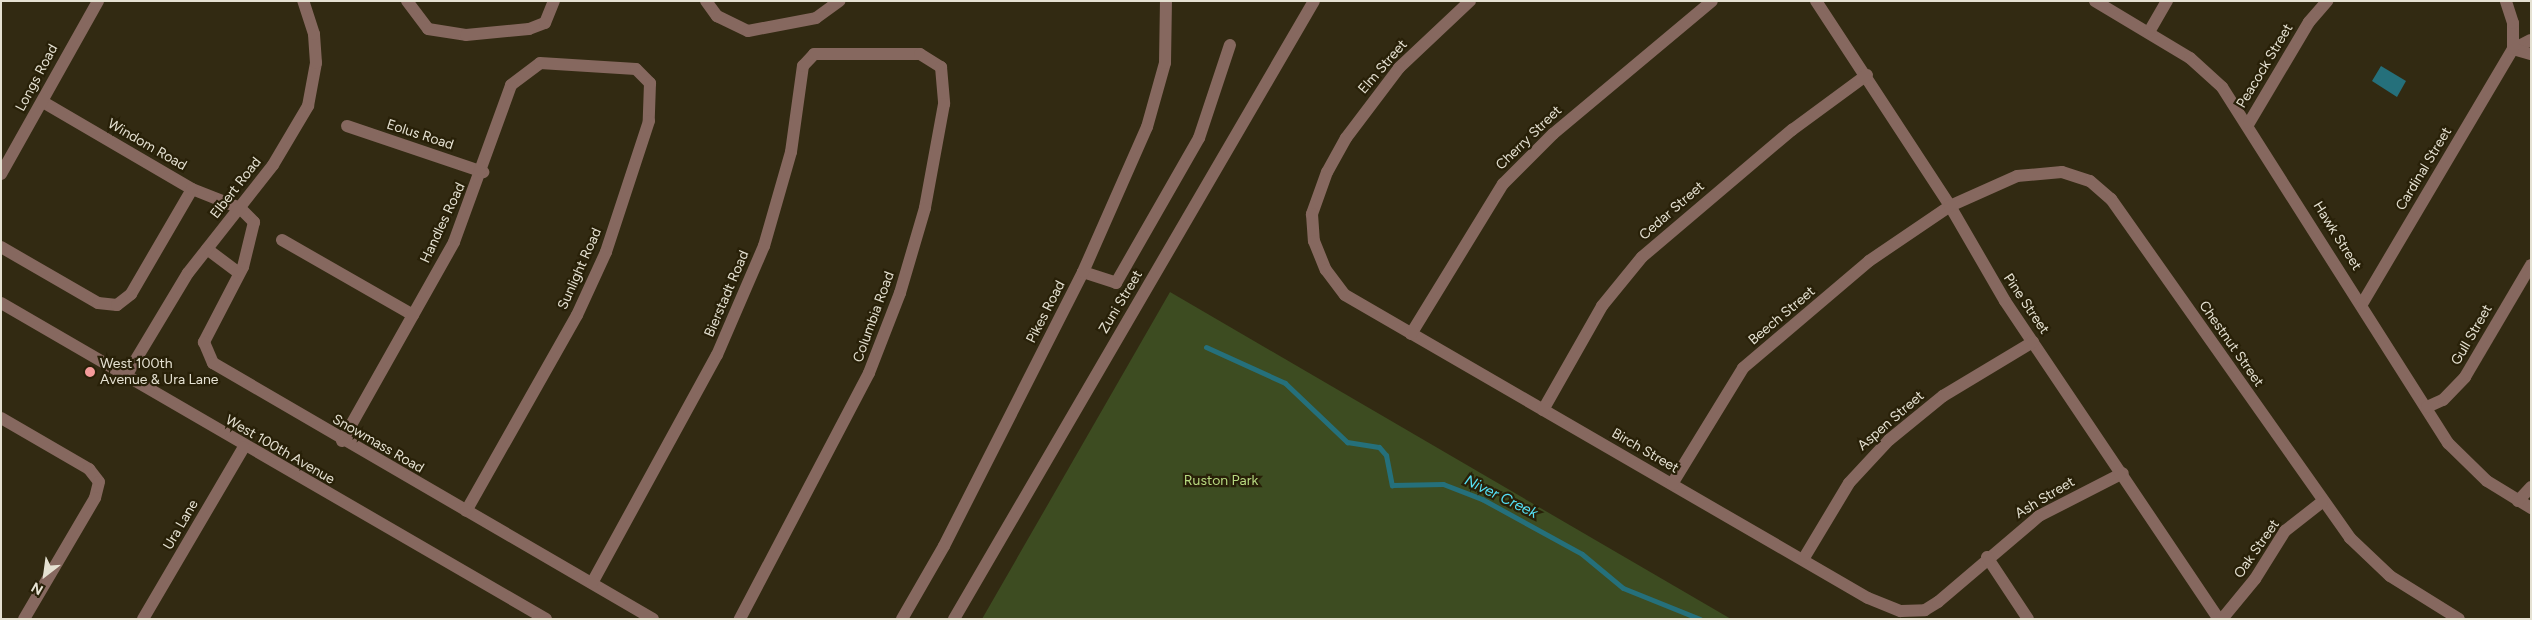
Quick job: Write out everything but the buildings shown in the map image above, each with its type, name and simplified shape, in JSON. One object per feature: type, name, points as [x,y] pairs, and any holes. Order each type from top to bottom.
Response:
[{"type":"street","name":"Longs Road","points":[[3,172],[98,1]]},
{"type":"street","name":"Elbert Road","points":[[126,376],[207,249],[285,147],[313,91],[314,34],[303,1]]},
{"type":"street","points":[[408,1],[428,29],[466,35],[538,26],[550,18],[554,1]]},
{"type":"street","points":[[706,1],[722,20],[748,31],[816,18],[839,1]]},
{"type":"street","name":"Pikes Road","points":[[902,619],[944,546],[1083,272],[1158,92],[1168,40],[1166,1]]},
{"type":"street","name":"Zuni Street","points":[[954,619],[1314,1]]},
{"type":"street","name":"Elm Street","points":[[1332,164],[1399,68],[1470,1]]},
{"type":"street","name":"Cherry Street","points":[[1411,334],[1503,184],[1568,121],[1712,1]]},
{"type":"street","name":"Pine Street","points":[[1816,1],[1867,75],[2033,342],[2221,619]]},
{"type":"street","name":"Hawk Street","points":[[2095,1],[2149,32],[2206,70],[2249,123],[2455,452],[2518,501],[2531,508]]},
{"type":"street","points":[[2149,32],[2167,1]]},
{"type":"street","name":"Peacock Street","points":[[2249,123],[2309,22],[2327,1]]},
{"type":"street","points":[[2506,1],[2513,23],[2513,48]]},
{"type":"street","points":[[2513,48],[2531,40]]},
{"type":"street","points":[[1083,272],[1116,283],[1199,138],[1230,45]]},
{"type":"street","points":[[2513,48],[2531,54]]},
{"type":"street","name":"Cardinal Street","points":[[2362,304],[2513,48]]},
{"type":"street","name":"Bierstadt Road","points":[[592,583],[717,355],[764,246],[791,152],[803,66],[814,54],[876,54]]},
{"type":"street","name":"Columbia Road","points":[[740,619],[869,373],[925,208],[944,104],[944,76],[936,61],[920,54],[876,54]]},
{"type":"street","name":"Handles Road","points":[[342,441],[454,242],[483,172],[512,85],[519,76],[540,64],[591,64]]},
{"type":"street","name":"Sunlight Road","points":[[466,511],[577,315],[606,252],[638,162],[649,122],[650,83],[636,70],[591,64]]},
{"type":"street","name":"Cedar Street","points":[[1543,410],[1602,306],[1642,257],[1792,130],[1867,75]]},
{"type":"street","name":"Windom Road","points":[[43,102],[192,189],[240,208]]},
{"type":"street","name":"Eolus Road","points":[[347,126],[483,172]]},
{"type":"street","name":"Birch Street","points":[[1332,164],[1312,214],[1319,254],[1345,294],[1411,334],[1804,558],[1868,598],[1909,612],[1938,602],[1987,557]]},
{"type":"street","name":"Chestnut Street","points":[[1950,206],[2031,172],[2071,174],[2097,186],[2111,199],[2322,502],[2390,576],[2459,619]]},
{"type":"street","points":[[1,247],[98,303],[117,305],[131,294],[192,189]]},
{"type":"street","name":"Beech Street","points":[[1672,484],[1743,368],[1869,262],[1950,206]]},
{"type":"street","name":"Snowmass Road","points":[[240,208],[254,222],[239,273],[204,342],[207,357],[342,441],[653,619]]},
{"type":"street","points":[[282,240],[413,315]]},
{"type":"street","points":[[207,249],[239,273]]},
{"type":"street","name":"Gull Street","points":[[2427,407],[2443,400],[2466,376],[2531,265]]},
{"type":"street","name":"West 100th Avenue","points":[[1,304],[546,619]]},
{"type":"street","name":"Aspen Street","points":[[1804,558],[1849,484],[1889,440],[1943,396],[2033,342]]},
{"type":"street","points":[[1,418],[89,469],[99,482],[95,498],[24,619]]},
{"type":"street","name":"Ura Lane","points":[[143,619],[244,446]]},
{"type":"street","name":"Ash Street","points":[[1987,557],[2038,516],[2123,473]]},
{"type":"street","points":[[2518,501],[2531,487]]},
{"type":"street","name":"Oak Street","points":[[2221,619],[2255,579],[2285,531],[2322,502]]},
{"type":"street","points":[[1987,557],[2028,619]]},
{"type":"green space","name":"Ruston Park","points":[[1170,292],[1573,527],[1731,619],[982,619]]},
{"type":"water","points":[[2381,66],[2406,81],[2397,97],[2372,81]]},
{"type":"waterway","name":"Niver Creek","points":[[1206,347],[1285,383],[1347,442],[1379,447],[1386,455],[1392,485],[1443,484],[1482,499],[1582,554],[1623,588],[1700,619]]},
{"type":"place","name":"West 100th Avenue & Ura Lane","points":[[90,372]]}]
